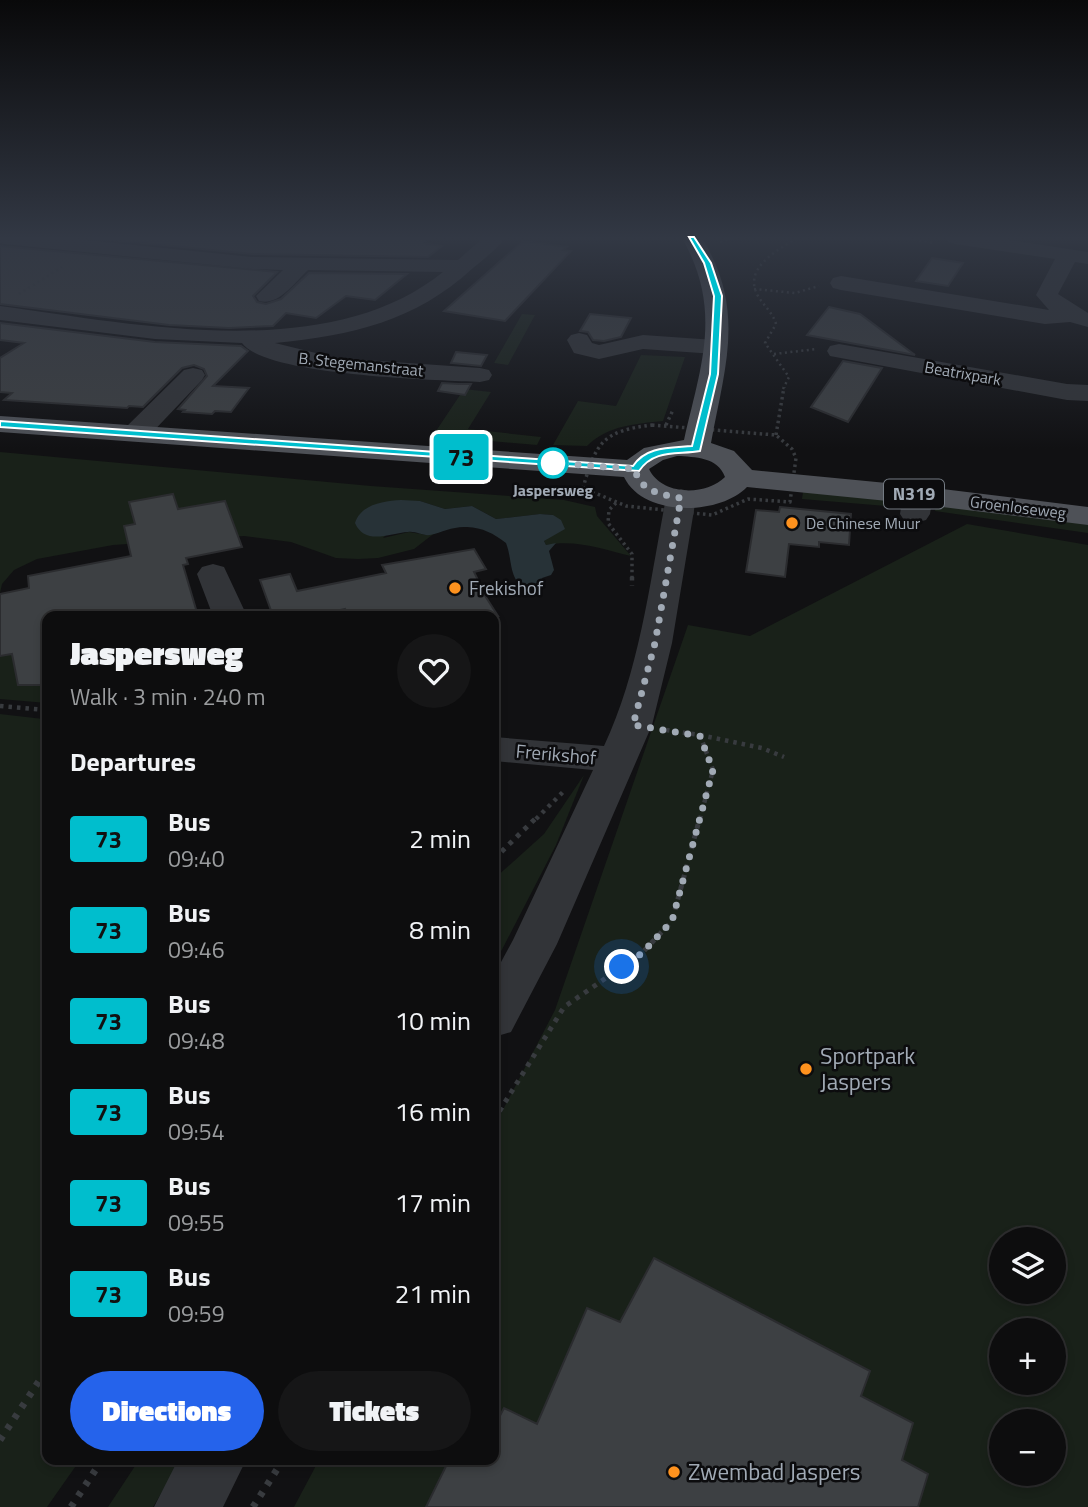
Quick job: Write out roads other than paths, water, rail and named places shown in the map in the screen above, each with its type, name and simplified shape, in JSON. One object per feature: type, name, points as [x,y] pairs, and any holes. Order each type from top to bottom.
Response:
[{"type":"main road","points":[[696,449],[714,374],[717,308]]},
{"type":"main road","points":[[0,424],[635,469]]},
{"type":"main road","points":[[696,449],[730,460],[738,469],[740,478],[734,487],[721,495],[681,498],[662,495],[646,487],[637,478],[635,469],[642,459],[657,452],[696,449]]},
{"type":"main road","name":"Groenloseweg","points":[[740,478],[916,504],[1088,516]]},
{"type":"street","name":"B. Stegemanstraat","points":[[22,308],[125,329],[250,335],[337,328],[383,316],[400,308]]},
{"type":"street","points":[[993,308],[1045,317],[1081,319]]},
{"type":"street","points":[[1063,308],[1081,319]]},
{"type":"street","name":"B. Stegemanstraat","points":[[250,335],[253,343],[307,360],[480,375]]},
{"type":"street","points":[[579,340],[582,348],[594,352],[618,351],[640,337],[715,347]]},
{"type":"street","name":"Beatrixpark","points":[[839,351],[1067,392],[1088,393]]},
{"type":"street","points":[[136,433],[193,375]]},
{"type":"street","points":[[499,1008],[534,944],[626,743],[655,643],[681,498]]},
{"type":"street","points":[[213,574],[228,611]]},
{"type":"street","name":"Frerikshof","points":[[499,749],[582,757],[626,743]]},
{"type":"street","points":[[187,1507],[211,1465]]},
{"type":"place","name":"Jaspersweg","points":[[553,463]]},
{"type":"place","name":"De Chinese Muur","points":[[792,523]]},
{"type":"place","name":"Frekishof","points":[[455,588]]},
{"type":"place","name":"Sportpark Jaspers","points":[[806,1069]]},
{"type":"place","name":"Zwembad Jaspers","points":[[674,1472]]}]
